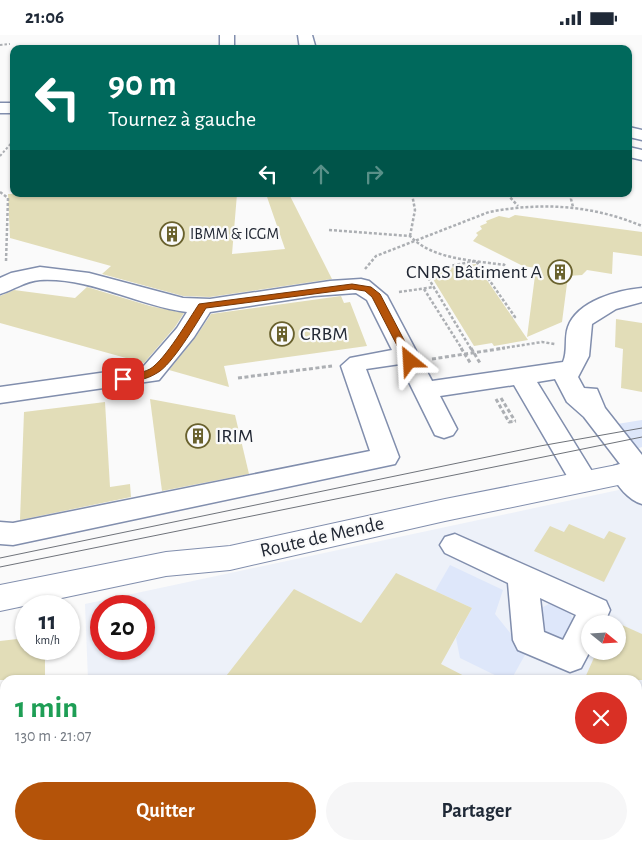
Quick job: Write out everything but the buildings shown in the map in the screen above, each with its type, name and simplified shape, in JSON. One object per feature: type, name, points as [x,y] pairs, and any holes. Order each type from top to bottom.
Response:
[{"type":"main road","name":"Route de Mende","points":[[0,598],[166,564],[230,558],[445,509],[584,481],[637,477]]},
{"type":"lane","points":[[0,287],[6,282],[28,274],[47,273],[76,278],[167,302],[202,306],[369,291],[408,358],[444,429]]},
{"type":"lane","points":[[637,477],[593,411],[588,394],[572,358],[579,326],[588,315],[628,296],[642,295]]},
{"type":"lane","points":[[0,395],[150,374],[186,332],[202,306]]},
{"type":"lane","points":[[0,533],[13,534],[386,457],[354,366],[358,363],[408,358]]},
{"type":"lane","points":[[425,390],[521,376],[572,358]]},
{"type":"lane","points":[[521,376],[584,481]]},
{"type":"lane","points":[[547,418],[593,411]]},
{"type":"lane","points":[[455,545],[524,577]]},
{"type":"path","points":[[0,45],[10,44]]},
{"type":"path","points":[[0,156],[10,145]]},
{"type":"path","points":[[0,194],[8,198],[5,244]]},
{"type":"path","points":[[413,197],[416,204],[415,218],[410,236],[414,243],[437,252],[476,261],[504,265],[505,263]]},
{"type":"path","points":[[510,197],[518,207]]},
{"type":"path","points":[[573,197],[573,207]]},
{"type":"path","points":[[434,287],[369,291],[363,274],[368,264],[376,256],[414,243],[488,212],[518,207],[573,207],[617,216],[642,226]]},
{"type":"path","points":[[329,230],[410,236]]},
{"type":"path","points":[[476,261],[424,271],[474,352],[509,422],[515,421]]},
{"type":"path","points":[[476,261],[515,317],[512,317]]},
{"type":"path","points":[[424,289],[464,354],[487,380]]},
{"type":"path","points":[[408,358],[464,354],[542,342],[572,358]]},
{"type":"path","points":[[238,378],[337,365],[354,366]]},
{"type":"shaded area","points":[[642,420],[642,447],[633,450],[617,424]]},
{"type":"shaded area","points":[[642,485],[642,675],[88,675],[85,604],[90,603],[90,660],[155,660],[155,595],[127,595]]},
{"type":"shaded area","points":[[450,565],[503,590],[495,614],[526,653],[514,675],[495,675],[460,658],[456,638],[472,608],[435,591]]},
{"type":"shaded area","points":[[551,603],[567,607],[574,622],[564,640],[551,638],[541,626],[541,608]]},
{"type":"tram line","points":[[0,558],[540,446],[642,428]]},
{"type":"tram line","points":[[0,567],[642,437]]},
{"type":"place","name":"IBMM & ICGM","points":[[172,234]]},
{"type":"place","name":"CNRS Bâtiment A","points":[[560,272]]},
{"type":"place","name":"CRBM","points":[[282,334]]},
{"type":"place","name":"IRIM","points":[[198,436]]},
{"type":"route","points":[[123,379],[141,377],[155,370],[186,332],[202,306],[352,286],[361,286],[376,296],[410,361]]}]
